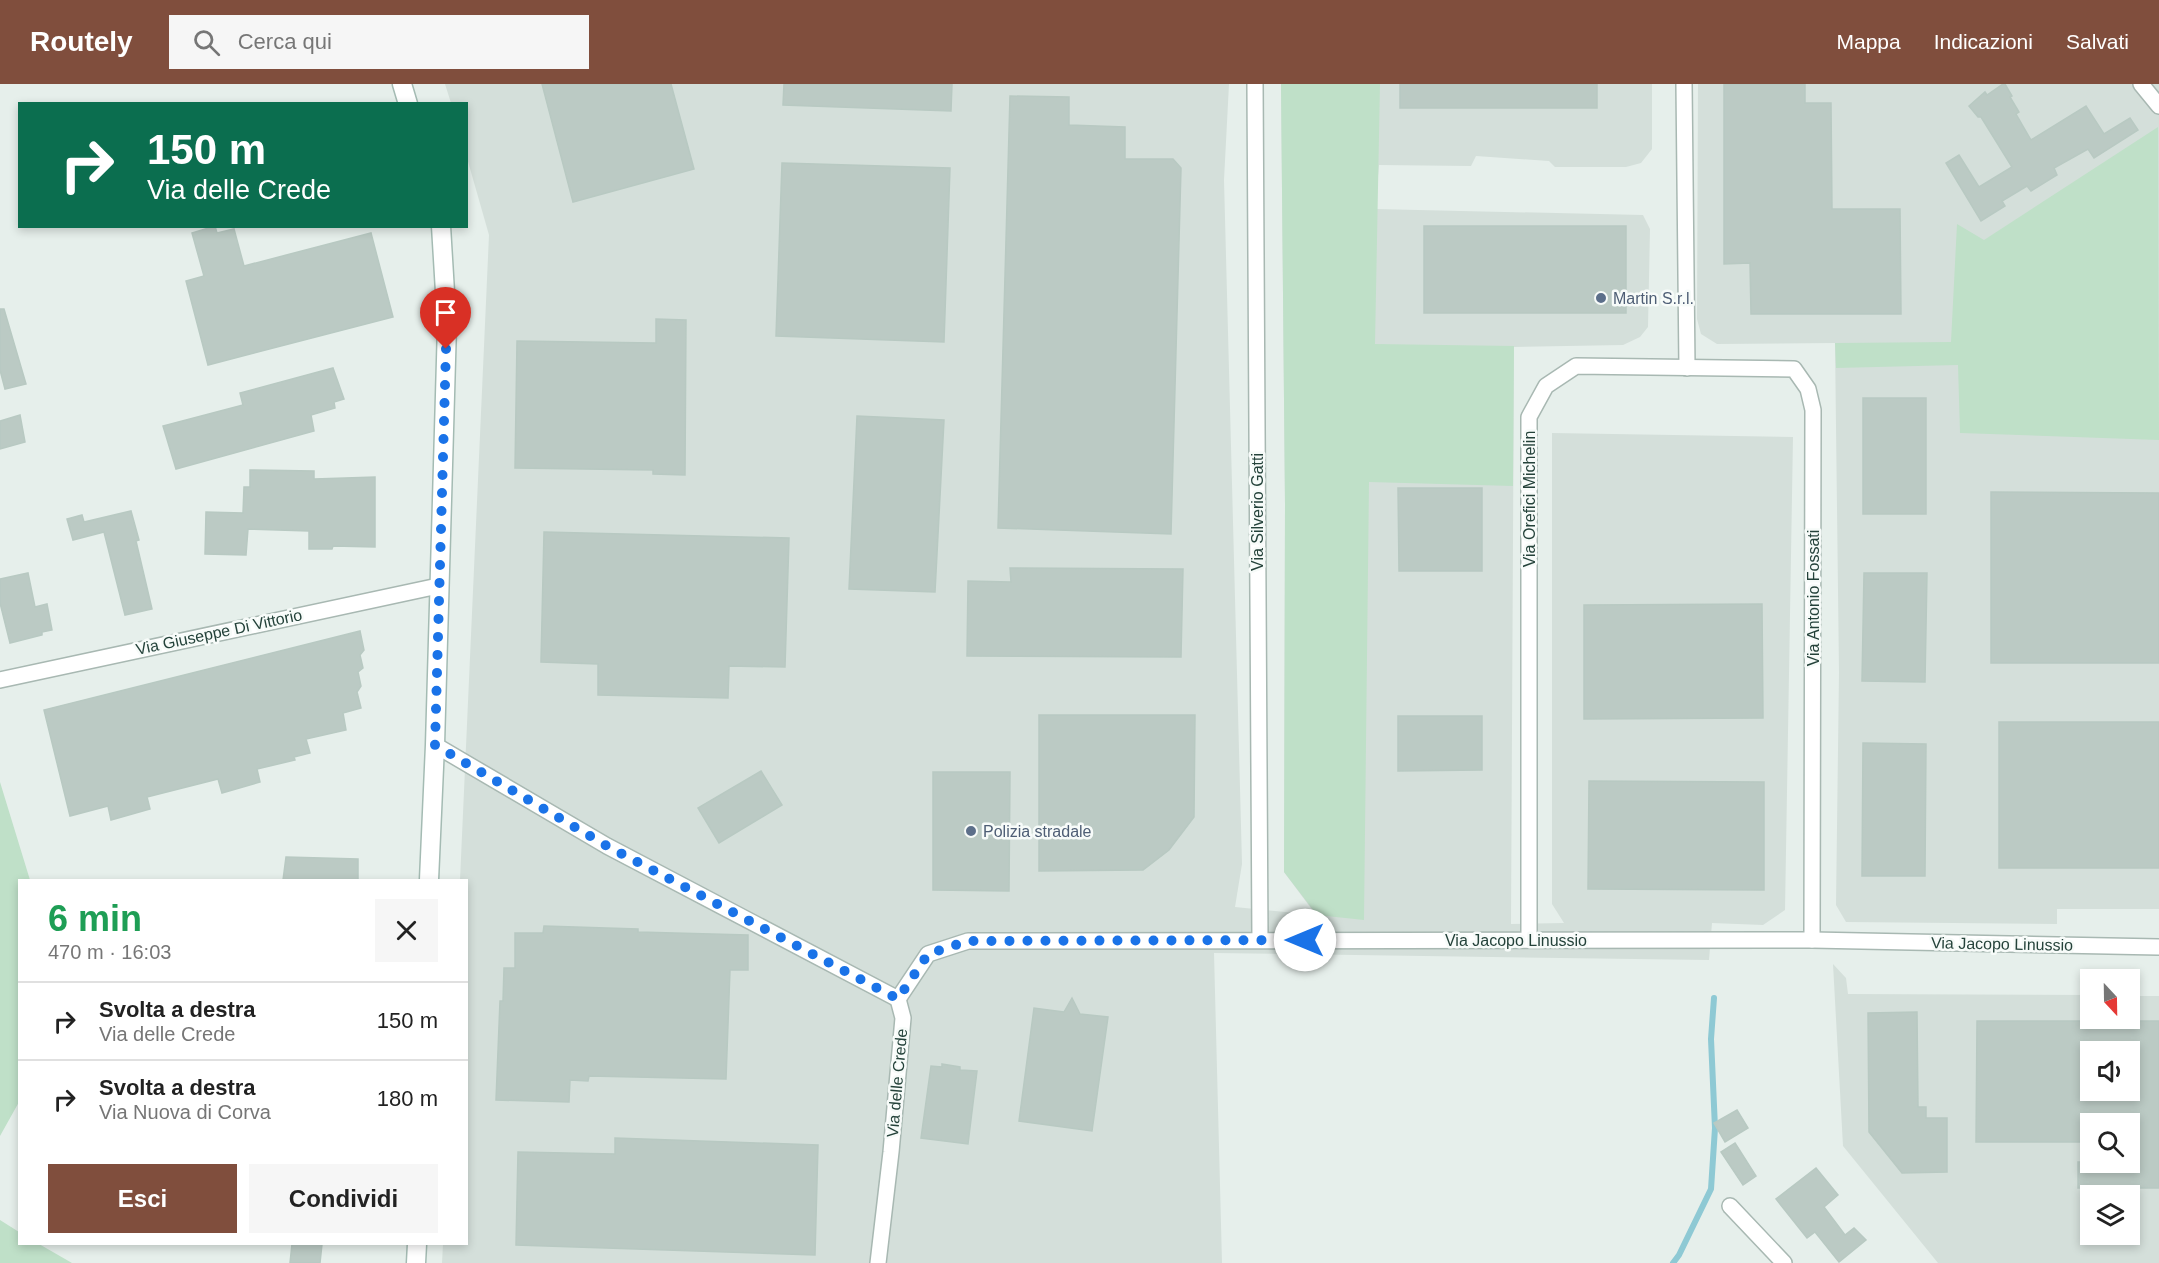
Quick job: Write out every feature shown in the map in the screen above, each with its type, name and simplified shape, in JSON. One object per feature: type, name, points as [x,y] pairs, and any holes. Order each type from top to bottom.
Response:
[{"type":"main road","points":[[402,84],[407,102]]},
{"type":"main road","points":[[429,879],[447,325],[441,228]]},
{"type":"main road","points":[[416,1263],[417,1245]]},
{"type":"street","name":"Via Silverio Gatti","points":[[1255,84],[1260,940]]},
{"type":"street","points":[[1684,84],[1687,368]]},
{"type":"street","points":[[2141,84],[2159,106]]},
{"type":"street","name":"Via Orefici Michelin","points":[[1529,940],[1529,417],[1546,386],[1576,366],[1687,368]]},
{"type":"street","name":"Via Antonio Fossati","points":[[1687,368],[1794,369],[1808,389],[1813,410],[1812,940]]},
{"type":"street","name":"Via Giuseppe Di Vittorio","points":[[0,680],[438,586]]},
{"type":"street","points":[[435,745],[607,846],[898,999]]},
{"type":"street","name":"Via Jacopo Linussio","points":[[898,999],[928,954],[968,941],[1812,940],[2159,947]]},
{"type":"street","name":"Via delle Crede","points":[[878,1263],[903,1018],[898,999]]},
{"type":"street","points":[[1730,1206],[1784,1263]]},
{"type":"shaded area","points":[[445,84],[1229,84],[1224,180],[1242,864],[1235,907],[1316,915],[1284,872],[1285,504],[1281,84],[1652,84],[1652,149],[1641,163],[1626,167],[1555,167],[1549,161],[1476,156],[1471,166],[1379,165],[1375,209],[1643,215],[1650,229],[1648,327],[1640,337],[1623,345],[1514,347],[1511,924],[1564,923],[1552,904],[1552,433],[1793,437],[1785,910],[1763,925],[1712,923],[1709,960],[1214,953],[1222,1263],[442,1263],[443,1245],[468,1245],[468,879],[460,879],[489,235],[468,162],[468,102],[451,102]]},
{"type":"shaded area","points":[[1698,84],[2159,84],[2159,909],[2057,909],[2057,924],[1846,922],[1836,905],[1839,672],[1835,343],[1717,344],[1701,334],[1697,319]]},
{"type":"shaded area","points":[[1833,964],[1846,978],[1848,994],[2080,995],[2080,1029],[2140,1029],[2140,996],[2159,996],[2159,1263],[1938,1263],[1843,1146]]},
{"type":"green space","points":[[1281,84],[1380,84],[1375,344],[1514,346],[1513,486],[1369,482],[1364,920],[1317,915],[1284,872],[1285,504]]},
{"type":"green space","points":[[2158,127],[2159,440],[1960,433],[1958,365],[1836,368],[1835,343],[1951,342],[1957,224],[1984,240]]},
{"type":"green space","points":[[0,782],[30,879],[18,879],[18,1104],[0,1136]]},
{"type":"green space","points":[[0,1220],[18,1231],[18,1245],[41,1245],[72,1263],[0,1263]]},
{"type":"building","points":[[542,84],[671,84],[694,169],[573,202]]},
{"type":"building","points":[[784,84],[952,84],[951,111],[783,105]]},
{"type":"building","points":[[1400,84],[1597,84],[1597,108],[1400,108]]},
{"type":"building","points":[[1724,84],[1805,84],[1805,103],[1831,103],[1832,209],[1900,209],[1901,314],[1751,314],[1750,263],[1724,264]]},
{"type":"building","points":[[2003,84],[2012,96],[2010,97],[2019,112],[2016,114],[2031,140],[2086,106],[2104,134],[2130,118],[2138,130],[2094,158],[2088,149],[2054,168],[2057,175],[2031,191],[2027,186],[2002,201],[2005,206],[1981,221],[1946,163],[1959,155],[1979,187],[2012,167],[1981,117],[1978,117],[1969,106],[1985,92],[1987,95]]},
{"type":"building","points":[[1010,96],[1069,97],[1069,125],[1125,127],[1125,159],[1173,159],[1181,168],[1171,534],[998,528]]},
{"type":"building","points":[[782,163],[950,168],[944,342],[776,336]]},
{"type":"building","points":[[1424,226],[1626,226],[1626,313],[1424,313]]},
{"type":"building","points":[[208,228],[216,228],[217,233],[234,229],[244,266],[371,233],[393,317],[208,365],[186,281],[204,276],[192,233]]},
{"type":"building","points":[[0,309],[4,309],[26,384],[5,389],[0,370]]},
{"type":"building","points":[[656,319],[686,320],[685,475],[653,474],[653,470],[515,468],[517,341],[656,343]]},
{"type":"building","points":[[333,368],[344,399],[334,402],[335,408],[311,415],[314,431],[176,469],[163,426],[243,405],[240,393]]},
{"type":"building","points":[[1863,398],[1926,398],[1926,514],[1863,514]]},
{"type":"building","points":[[20,415],[25,442],[0,449],[0,421]]},
{"type":"building","points":[[857,416],[944,420],[935,592],[849,589]]},
{"type":"building","points":[[250,470],[314,471],[314,479],[375,477],[375,547],[333,546],[332,549],[309,549],[309,531],[248,529],[246,555],[205,554],[206,512],[243,513],[244,487],[250,487]]},
{"type":"building","points":[[1398,488],[1482,488],[1482,571],[1399,571]]},
{"type":"building","points":[[1991,492],[2159,493],[2159,663],[1991,663]]},
{"type":"building","points":[[131,511],[152,609],[125,615],[104,532],[73,540],[67,519],[82,515],[84,522]]},
{"type":"building","points":[[544,532],[789,538],[785,667],[729,666],[728,698],[598,695],[598,664],[541,662]]},
{"type":"building","points":[[1010,568],[1183,569],[1181,657],[967,656],[968,581],[1011,582]]},
{"type":"building","points":[[28,573],[35,607],[47,604],[52,630],[42,632],[42,635],[10,643],[0,603],[0,579]]},
{"type":"building","points":[[1864,573],[1927,573],[1925,682],[1862,681]]},
{"type":"building","points":[[1762,604],[1763,718],[1584,719],[1584,605]]},
{"type":"building","points":[[360,631],[364,650],[360,655],[363,668],[358,672],[361,686],[357,692],[361,708],[343,713],[346,730],[306,739],[310,753],[294,757],[295,760],[257,769],[260,782],[222,793],[218,779],[147,797],[150,809],[111,820],[108,806],[70,816],[44,710]]},
{"type":"building","points":[[1039,715],[1195,715],[1194,817],[1169,850],[1143,870],[1039,871]]},
{"type":"building","points":[[1398,716],[1482,716],[1482,770],[1398,771]]},
{"type":"building","points":[[1999,722],[2159,722],[2159,868],[1999,868]]},
{"type":"building","points":[[1863,743],[1926,744],[1925,876],[1862,876]]},
{"type":"building","points":[[761,771],[782,805],[719,843],[698,808]]},
{"type":"building","name":"Polizia stradale","points":[[933,772],[1010,772],[1009,891],[933,890]]},
{"type":"building","points":[[1589,781],[1764,782],[1764,890],[1588,889]]},
{"type":"building","points":[[286,857],[358,859],[358,879],[283,879]]},
{"type":"building","points":[[544,926],[638,929],[638,932],[748,935],[748,970],[730,970],[726,1079],[589,1076],[588,1081],[570,1080],[569,1102],[496,1100],[500,1001],[503,1001],[504,968],[515,968],[515,933],[543,933]]},
{"type":"building","points":[[1072,998],[1080,1014],[1108,1017],[1092,1131],[1019,1121],[1034,1008],[1064,1012]]},
{"type":"building","points":[[1917,1012],[1918,1107],[1926,1107],[1926,1118],[1947,1118],[1947,1172],[1902,1173],[1869,1132],[1868,1013]]},
{"type":"building","points":[[1977,1021],[2080,1021],[2080,1029],[2140,1029],[2140,1021],[2159,1021],[2159,1188],[2140,1188],[2140,1185],[2080,1185],[2078,1188],[2078,1162],[2080,1162],[2080,1173],[2140,1173],[2140,1113],[2080,1113],[2080,1142],[1976,1142]]},
{"type":"building","points":[[942,1064],[960,1067],[960,1070],[977,1071],[968,1144],[921,1138],[931,1066],[942,1067]]},
{"type":"building","points":[[1737,1110],[1748,1128],[1725,1142],[1714,1123]]},
{"type":"building","points":[[615,1138],[818,1145],[815,1255],[516,1245],[518,1152],[615,1154]]},
{"type":"building","points":[[1735,1143],[1756,1176],[1743,1185],[1721,1152]]},
{"type":"building","points":[[1816,1168],[1838,1195],[1824,1207],[1845,1235],[1854,1228],[1866,1240],[1839,1262],[1815,1232],[1807,1238],[1776,1199]]},
{"type":"building","points":[[292,1245],[322,1245],[320,1263],[290,1263]]},
{"type":"waterway","points":[[1673,1263],[1711,1189],[1715,1128],[1711,1039],[1714,998]]},
{"type":"place","name":"Martin S.r.l.","points":[[1601,298]]},
{"type":"place","name":"Polizia stradale","points":[[971,831]]},
{"type":"route","points":[[446,349],[435,745],[607,846],[898,999],[928,954],[968,941],[1305,940]]}]
